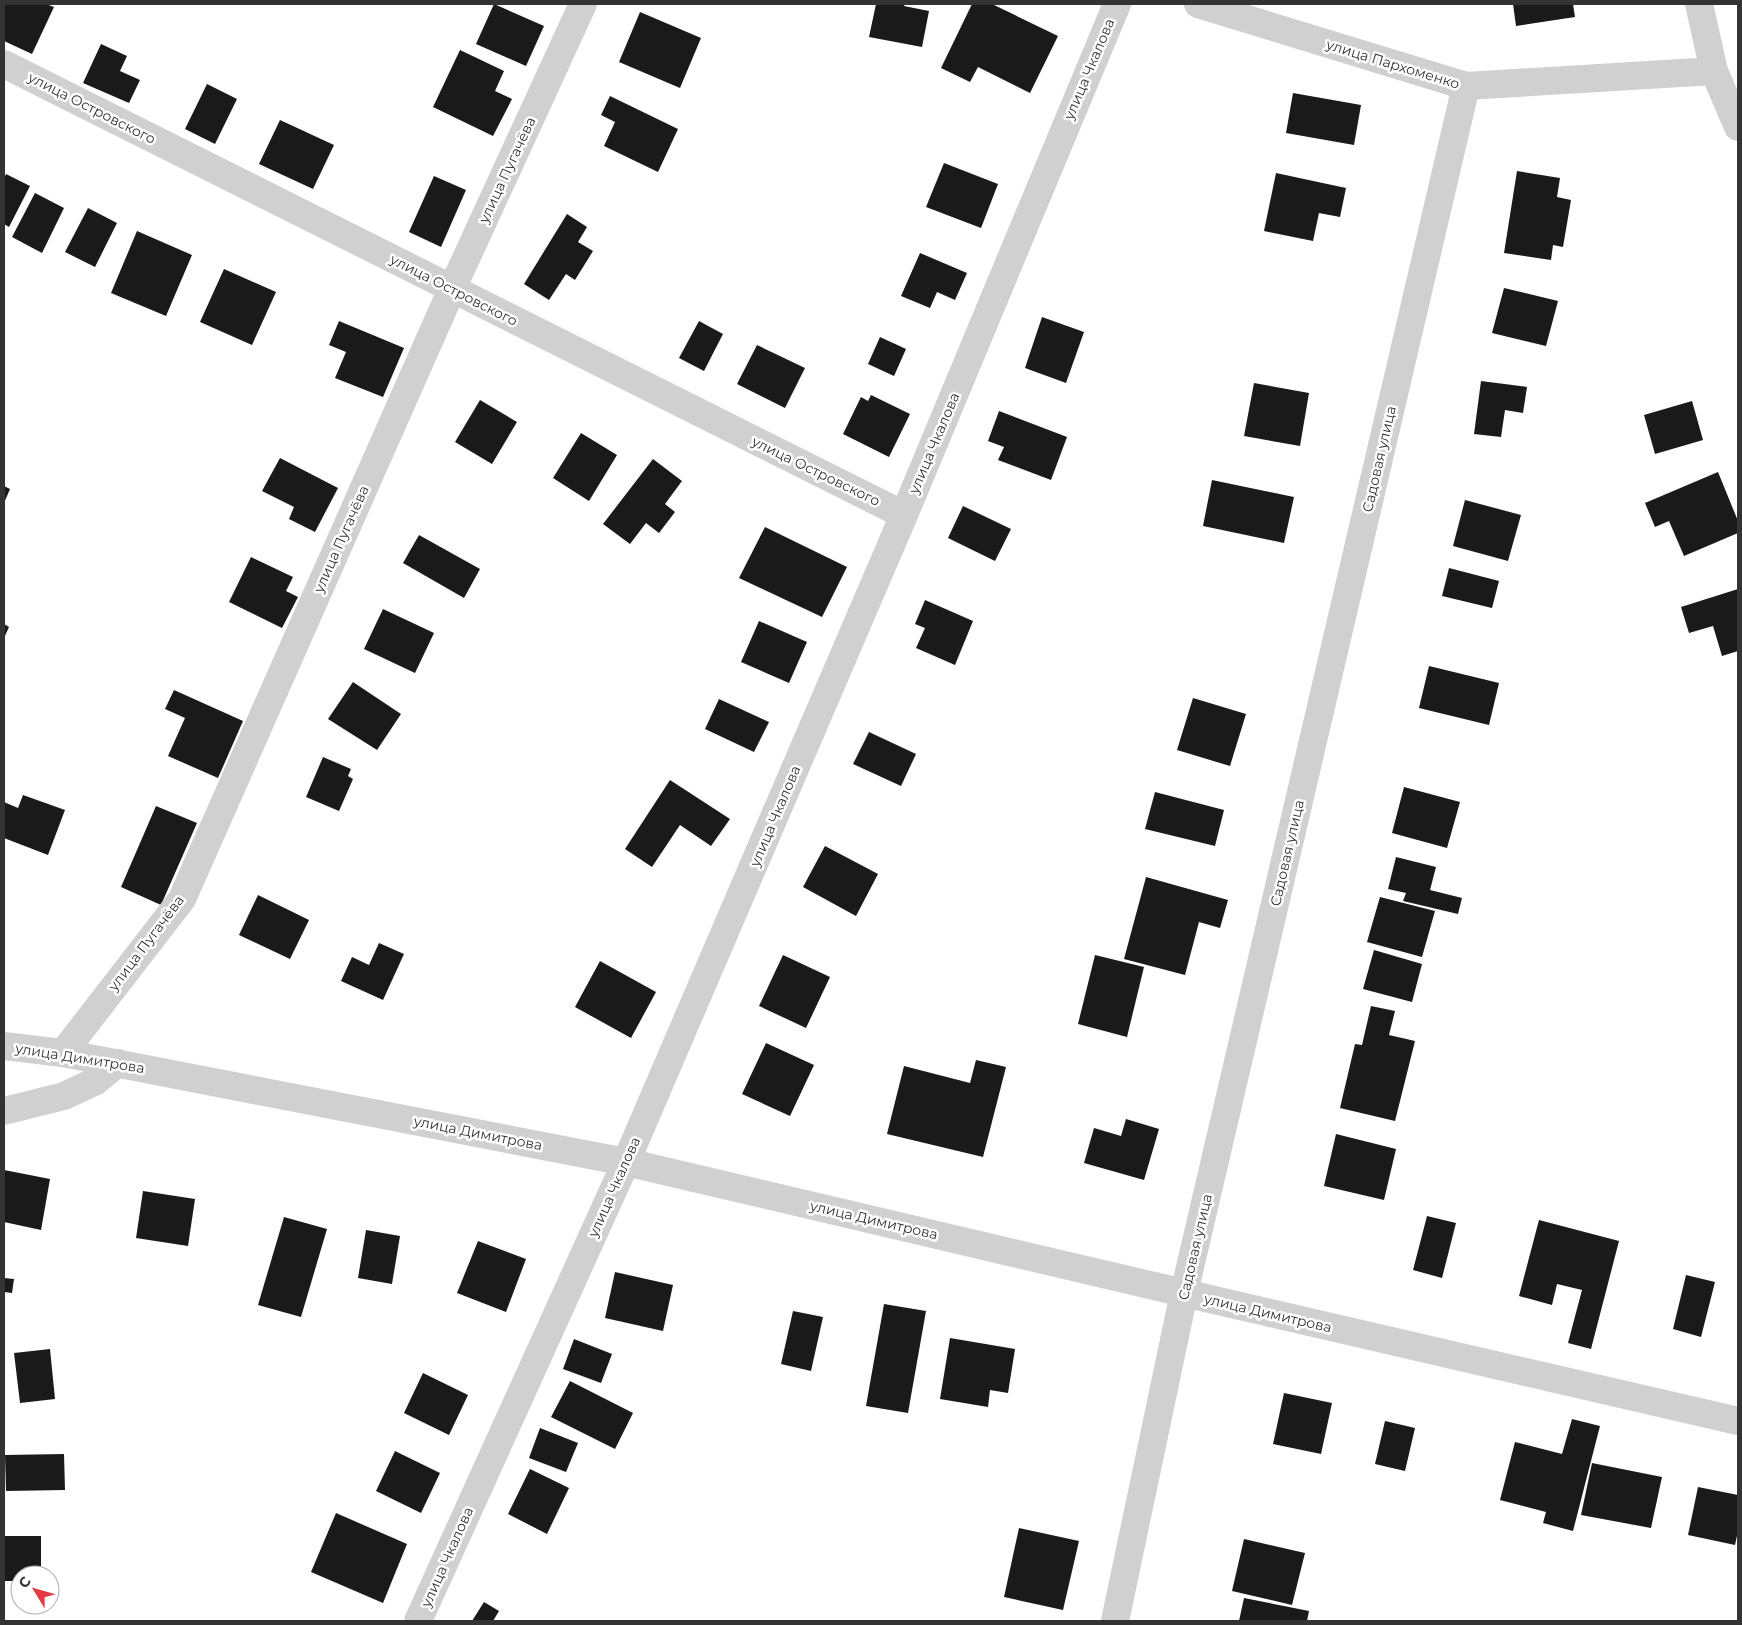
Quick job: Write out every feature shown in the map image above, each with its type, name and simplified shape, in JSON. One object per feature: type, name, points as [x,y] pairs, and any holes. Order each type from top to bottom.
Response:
[{"type":"street","name":"улица Пугачёва","points":[[63,1052],[182,899],[452,289],[583,4]]},
{"type":"street","name":"улица Чкалова","points":[[418,1621],[626,1162],[904,515],[1116,4]]},
{"type":"street","name":"улица Пархоменко","points":[[1198,4],[1466,86],[1714,71]]},
{"type":"street","points":[[1699,4],[1714,71],[1738,127]]},
{"type":"street","name":"улица Островского","points":[[4,64],[904,515]]},
{"type":"street","name":"Садовая улица","points":[[1115,1621],[1184,1293],[1466,86]]},
{"type":"street","name":"улица Димитрова","points":[[4,1046],[63,1052],[626,1162],[1738,1421]]},
{"type":"street","points":[[4,1111],[64,1096],[96,1081],[118,1063]]},
{"type":"building","points":[[4,4],[46,4],[54,7],[32,54],[4,41]]},
{"type":"building","points":[[494,4],[544,26],[526,66],[476,44]]},
{"type":"building","points":[[876,4],[905,4],[904,6],[929,11],[922,47],[869,37]]},
{"type":"building","points":[[972,4],[992,4],[1058,36],[1030,93],[978,67],[970,82],[941,68]]},
{"type":"building","points":[[1513,4],[1573,4],[1575,17],[1516,26]]},
{"type":"building","points":[[640,12],[701,38],[680,88],[619,62]]},
{"type":"building","points":[[101,44],[127,56],[120,71],[140,80],[129,103],[83,83]]},
{"type":"building","points":[[460,50],[504,71],[495,91],[512,99],[493,136],[433,107]]},
{"type":"building","points":[[207,84],[237,99],[215,144],[185,129]]},
{"type":"building","points":[[1293,93],[1361,105],[1354,145],[1286,133]]},
{"type":"building","points":[[610,96],[678,129],[658,172],[604,146],[615,122],[601,115]]},
{"type":"building","points":[[280,120],[334,145],[313,189],[259,164]]},
{"type":"building","points":[[944,163],[998,184],[981,228],[926,207]]},
{"type":"building","points":[[1517,171],[1560,178],[1557,197],[1571,200],[1563,247],[1553,245],[1551,260],[1504,253]]},
{"type":"building","points":[[1276,173],[1346,188],[1340,217],[1319,213],[1313,241],[1264,231]]},
{"type":"building","points":[[6,174],[30,186],[9,227],[4,224],[4,179]]},
{"type":"building","points":[[434,176],[466,190],[441,247],[409,232]]},
{"type":"building","points":[[35,193],[64,208],[42,253],[12,237]]},
{"type":"building","points":[[88,208],[117,223],[95,267],[65,252]]},
{"type":"building","points":[[567,214],[587,227],[578,242],[593,251],[575,280],[566,274],[549,300],[524,284]]},
{"type":"building","points":[[137,231],[192,255],[166,316],[111,293]]},
{"type":"building","points":[[920,253],[967,273],[955,300],[937,292],[930,308],[901,296]]},
{"type":"building","points":[[224,269],[276,292],[252,345],[200,322]]},
{"type":"building","points":[[1504,288],[1558,301],[1546,346],[1492,333]]},
{"type":"building","points":[[1042,317],[1084,332],[1066,383],[1025,368]]},
{"type":"building","points":[[339,321],[404,348],[383,397],[335,378],[346,352],[329,345]]},
{"type":"building","points":[[699,321],[723,334],[704,371],[679,358]]},
{"type":"building","points":[[880,337],[906,349],[894,376],[868,364]]},
{"type":"building","points":[[757,345],[805,368],[785,408],[737,384]]},
{"type":"building","points":[[1481,381],[1527,387],[1523,413],[1505,410],[1501,437],[1474,434]]},
{"type":"building","points":[[1254,383],[1309,393],[1300,446],[1244,436]]},
{"type":"building","points":[[871,395],[910,414],[889,457],[843,434],[861,397],[868,401]]},
{"type":"building","points":[[480,400],[517,422],[492,464],[455,442]]},
{"type":"building","points":[[1692,401],[1703,440],[1655,454],[1644,415]]},
{"type":"building","points":[[999,411],[1067,437],[1051,480],[998,460],[1004,447],[988,441]]},
{"type":"building","points":[[581,433],[617,455],[589,501],[553,478]]},
{"type":"building","points":[[280,458],[338,488],[315,532],[289,519],[294,507],[262,491]]},
{"type":"building","points":[[653,459],[682,481],[665,504],[675,512],[659,533],[646,523],[630,544],[603,524]]},
{"type":"building","points":[[1718,472],[1738,521],[1738,533],[1684,556],[1669,521],[1655,527],[1645,503]]},
{"type":"building","points":[[1212,480],[1294,497],[1284,543],[1203,526]]},
{"type":"building","points":[[4,486],[10,489],[4,503]]},
{"type":"building","points":[[1465,500],[1521,515],[1508,561],[1453,546]]},
{"type":"building","points":[[963,506],[1011,529],[995,561],[948,538]]},
{"type":"building","points":[[765,527],[847,567],[822,617],[739,578]]},
{"type":"building","points":[[419,535],[480,569],[464,598],[403,563]]},
{"type":"building","points":[[251,557],[293,577],[286,591],[298,597],[282,628],[229,602]]},
{"type":"building","points":[[1449,568],[1499,581],[1492,608],[1442,596]]},
{"type":"building","points":[[1738,589],[1738,651],[1722,656],[1713,626],[1689,633],[1681,607]]},
{"type":"building","points":[[925,600],[973,621],[955,665],[916,648],[925,628],[915,624]]},
{"type":"building","points":[[383,609],[434,633],[415,673],[364,649]]},
{"type":"building","points":[[759,621],[807,642],[789,683],[741,662]]},
{"type":"building","points":[[4,624],[9,627],[4,638]]},
{"type":"building","points":[[1429,666],[1499,683],[1489,725],[1419,708]]},
{"type":"building","points":[[353,682],[401,714],[377,750],[328,719]]},
{"type":"building","points":[[174,690],[243,721],[218,778],[168,756],[185,718],[165,709]]},
{"type":"building","points":[[1193,698],[1246,714],[1230,766],[1177,750]]},
{"type":"building","points":[[719,699],[769,722],[754,752],[705,729]]},
{"type":"building","points":[[869,732],[916,754],[901,786],[853,764]]},
{"type":"building","points":[[323,757],[351,769],[348,776],[353,779],[339,811],[306,797]]},
{"type":"building","points":[[670,780],[730,819],[711,846],[680,825],[652,867],[625,849]]},
{"type":"building","points":[[1404,787],[1460,802],[1447,848],[1392,833]]},
{"type":"building","points":[[1155,792],[1224,810],[1215,846],[1145,829]]},
{"type":"building","points":[[23,795],[65,810],[48,855],[4,838],[4,802],[18,808]]},
{"type":"building","points":[[156,806],[197,823],[161,905],[121,887]]},
{"type":"building","points":[[825,846],[878,874],[856,916],[803,887]]},
{"type":"building","points":[[1396,857],[1436,867],[1430,890],[1462,898],[1458,914],[1403,901],[1406,893],[1388,889]]},
{"type":"building","points":[[1146,877],[1228,900],[1220,928],[1199,922],[1185,975],[1124,959]]},
{"type":"building","points":[[258,895],[309,920],[290,959],[239,935]]},
{"type":"building","points":[[1380,897],[1435,911],[1422,957],[1367,942]]},
{"type":"building","points":[[379,943],[404,954],[383,1000],[341,981],[352,957],[369,965]]},
{"type":"building","points":[[1374,950],[1422,964],[1412,1002],[1363,989]]},
{"type":"building","points":[[783,955],[830,977],[806,1028],[759,1006]]},
{"type":"building","points":[[1095,955],[1144,967],[1127,1037],[1078,1024]]},
{"type":"building","points":[[600,961],[656,992],[631,1038],[575,1007]]},
{"type":"building","points":[[1371,1006],[1395,1011],[1389,1035],[1415,1041],[1395,1121],[1340,1108],[1355,1044],[1362,1045]]},
{"type":"building","points":[[766,1043],[814,1065],[790,1116],[742,1094]]},
{"type":"building","points":[[976,1060],[1006,1067],[983,1157],[887,1134],[904,1066],[970,1083]]},
{"type":"building","points":[[1126,1119],[1159,1129],[1144,1180],[1084,1163],[1094,1128],[1121,1136]]},
{"type":"building","points":[[1336,1134],[1396,1149],[1384,1200],[1324,1186]]},
{"type":"building","points":[[4,1170],[50,1179],[41,1230],[4,1222]]},
{"type":"building","points":[[143,1191],[195,1199],[188,1246],[136,1238]]},
{"type":"building","points":[[1427,1216],[1456,1223],[1442,1278],[1413,1270]]},
{"type":"building","points":[[284,1217],[327,1229],[301,1317],[258,1305]]},
{"type":"building","points":[[1539,1220],[1619,1241],[1591,1349],[1568,1343],[1582,1290],[1557,1284],[1552,1305],[1519,1296]]},
{"type":"building","points":[[366,1230],[400,1236],[392,1284],[358,1278]]},
{"type":"building","points":[[478,1241],[526,1259],[506,1312],[457,1293]]},
{"type":"building","points":[[615,1272],[673,1285],[663,1331],[605,1318]]},
{"type":"building","points":[[1686,1275],[1715,1282],[1701,1337],[1673,1329]]},
{"type":"building","points":[[4,1278],[14,1279],[12,1293],[4,1292]]},
{"type":"building","points":[[884,1304],[926,1311],[908,1413],[866,1406]]},
{"type":"building","points":[[793,1311],[823,1317],[811,1371],[781,1364]]},
{"type":"building","points":[[950,1338],[1015,1349],[1008,1393],[990,1390],[988,1407],[940,1399]]},
{"type":"building","points":[[574,1339],[612,1354],[601,1383],[563,1369]]},
{"type":"building","points":[[50,1349],[55,1399],[20,1403],[14,1353]]},
{"type":"building","points":[[423,1373],[468,1395],[449,1435],[404,1413]]},
{"type":"building","points":[[570,1381],[633,1413],[615,1449],[551,1417]]},
{"type":"building","points":[[1284,1393],[1332,1403],[1321,1454],[1273,1444]]},
{"type":"building","points":[[1572,1419],[1600,1426],[1573,1531],[1543,1523],[1546,1512],[1500,1500],[1515,1442],[1562,1454]]},
{"type":"building","points":[[1385,1421],[1415,1428],[1405,1471],[1375,1464]]},
{"type":"building","points":[[540,1428],[578,1443],[566,1472],[529,1458]]},
{"type":"building","points":[[395,1451],[440,1473],[421,1513],[376,1491]]},
{"type":"building","points":[[64,1454],[65,1490],[6,1491],[5,1455]]},
{"type":"building","points":[[1592,1463],[1662,1477],[1651,1528],[1581,1515]]},
{"type":"building","points":[[530,1469],[569,1488],[547,1534],[508,1514]]},
{"type":"building","points":[[1698,1487],[1738,1495],[1738,1531],[1735,1545],[1688,1535]]},
{"type":"building","points":[[336,1513],[407,1544],[383,1603],[311,1572]]},
{"type":"building","points":[[1019,1528],[1079,1541],[1063,1610],[1004,1597]]},
{"type":"building","points":[[5,1536],[41,1536],[41,1565],[10,1565],[10,1581],[5,1581]]},
{"type":"building","points":[[1244,1539],[1305,1553],[1292,1605],[1232,1591]]},
{"type":"building","points":[[1244,1598],[1309,1611],[1307,1621],[1239,1621]]},
{"type":"building","points":[[484,1602],[499,1611],[493,1621],[472,1621]]}]
